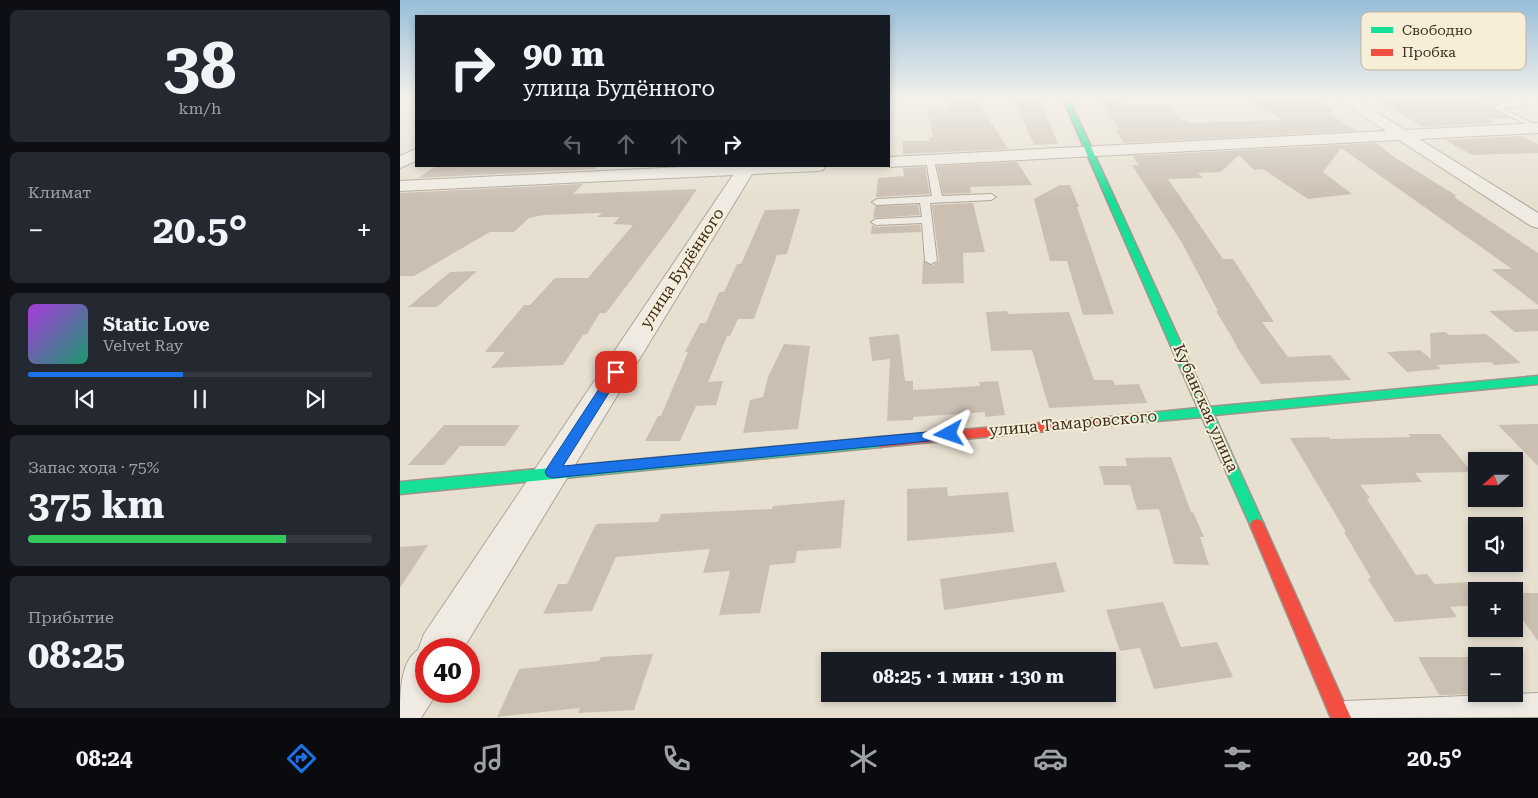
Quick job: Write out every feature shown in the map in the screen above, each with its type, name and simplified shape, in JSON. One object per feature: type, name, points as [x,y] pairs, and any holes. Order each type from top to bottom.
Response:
[{"type":"street","name":"Кубанская улица","points":[[1081,133],[1207,410],[1340,716]]},
{"type":"street","points":[[890,162],[1435,133]]},
{"type":"street","points":[[1401,134],[1538,222]]},
{"type":"street","points":[[400,163],[415,155]]},
{"type":"street","points":[[400,186],[782,167]]},
{"type":"street","name":"улица Будённого","points":[[446,638],[747,168]]},
{"type":"street","name":"улица Тамаровского","points":[[400,488],[552,472],[1538,380]]},
{"type":"street","points":[[400,710],[415,686]]},
{"type":"lane","points":[[930,160],[936,197],[925,202],[931,261]]},
{"type":"lane","points":[[877,202],[991,197]]},
{"type":"lane","points":[[876,222],[927,220]]},
{"type":"lane","points":[[1340,716],[1538,705]]},
{"type":"building","points":[[932,133],[997,133],[1008,149],[903,154],[903,141],[929,141],[929,137],[933,137]]},
{"type":"building","points":[[1028,133],[1053,133],[1058,144],[1034,145]]},
{"type":"building","points":[[1117,133],[1328,133],[1124,143]]},
{"type":"building","points":[[1521,136],[1538,144],[1538,153],[1472,155],[1445,140]]},
{"type":"building","points":[[1376,143],[1394,157],[1457,196],[1454,197],[1538,253],[1538,305],[1491,269],[1512,269],[1341,148],[1323,172],[1352,194],[1308,199],[1263,169],[1254,170],[1239,155],[1221,172],[1198,173],[1203,178],[1168,179],[1223,259],[1233,259],[1274,322],[1262,322],[1288,357],[1330,355],[1351,380],[1261,384],[1216,311],[1218,311],[1182,243],[1132,165],[1139,165],[1133,156]]},
{"type":"building","points":[[1017,162],[1032,185],[970,187],[971,193],[943,194],[937,166]]},
{"type":"building","points":[[434,167],[597,167],[595,169],[418,178]]},
{"type":"building","points":[[925,167],[930,194],[876,197],[878,178],[904,176],[903,168]]},
{"type":"building","points":[[583,184],[573,194],[697,189],[671,227],[606,313],[600,313],[587,334],[583,335],[563,365],[491,368],[505,352],[485,352],[524,305],[530,305],[555,278],[588,278],[633,225],[613,224],[620,217],[597,217],[602,213],[544,215],[529,218],[514,232],[490,232],[414,276],[400,276],[400,193]]},
{"type":"building","points":[[1060,185],[1070,185],[1114,314],[1083,315],[1067,261],[1050,261],[1034,199]]},
{"type":"building","points":[[973,203],[985,252],[963,253],[964,283],[922,284],[923,261],[932,266],[939,261],[932,205]]},
{"type":"building","points":[[918,205],[920,215],[873,218],[875,206]]},
{"type":"building","points":[[800,209],[787,254],[777,255],[754,319],[738,319],[730,336],[727,336],[708,382],[723,381],[716,405],[696,406],[680,441],[645,441],[658,416],[661,416],[688,352],[685,352],[700,323],[706,323],[719,292],[724,292],[737,264],[741,264],[765,210]]},
{"type":"building","points":[[872,225],[876,227],[920,225],[921,232],[871,234]]},
{"type":"building","points":[[477,271],[437,307],[408,307],[450,272]]},
{"type":"building","points":[[1538,309],[1538,331],[1515,332],[1489,311]]},
{"type":"building","points":[[1007,311],[1008,314],[1069,312],[1094,380],[1113,380],[1115,385],[1139,384],[1147,403],[1049,408],[1032,350],[991,351],[986,312]]},
{"type":"building","points":[[1445,332],[1449,335],[1486,334],[1521,363],[1494,365],[1491,362],[1437,365],[1441,369],[1407,372],[1387,352],[1420,350],[1431,359],[1430,333]]},
{"type":"building","points":[[899,334],[905,381],[913,381],[913,390],[980,386],[979,382],[998,381],[1005,415],[985,417],[985,412],[913,417],[913,420],[887,421],[890,359],[872,361],[869,337]]},
{"type":"building","points":[[784,344],[810,346],[798,429],[743,433],[750,400],[763,397],[768,377]]},
{"type":"building","points":[[1538,424],[1538,466],[1498,425]]},
{"type":"building","points":[[444,425],[520,425],[505,446],[460,446],[444,465],[408,465]]},
{"type":"building","points":[[1408,434],[1440,434],[1468,467],[1468,472],[1415,473],[1422,482],[1360,485],[1370,498],[1367,499],[1416,575],[1427,574],[1435,584],[1468,582],[1468,606],[1450,607],[1457,617],[1395,622],[1368,579],[1371,578],[1344,532],[1346,532],[1290,438],[1411,437]]},
{"type":"building","points":[[1171,457],[1191,512],[1193,512],[1204,537],[1200,537],[1209,565],[1174,564],[1159,509],[1137,510],[1130,485],[1104,485],[1099,466],[1127,466],[1125,458]]},
{"type":"building","points":[[947,487],[948,496],[1008,492],[1014,532],[907,541],[907,489]]},
{"type":"building","points":[[845,500],[841,548],[797,551],[795,563],[770,565],[760,613],[719,615],[730,571],[703,573],[710,549],[616,557],[592,611],[543,614],[558,584],[567,584],[596,524],[658,522],[661,514],[772,509],[773,506]]},
{"type":"building","points":[[428,545],[400,588],[400,547]]},
{"type":"building","points":[[1056,562],[1065,592],[944,610],[940,579]]},
{"type":"building","points":[[1523,593],[1538,593],[1538,641],[1523,620]]},
{"type":"building","points":[[1163,602],[1181,647],[1217,642],[1233,677],[1154,689],[1140,648],[1120,651],[1106,610]]},
{"type":"building","points":[[653,654],[634,710],[578,713],[580,708],[497,717],[519,669],[599,661],[601,657]]},
{"type":"building","points":[[1418,657],[1468,657],[1468,694],[1439,695]]},
{"type":"traffic: fast","points":[[1081,133],[1257,525]]},
{"type":"traffic: fast","points":[[1100,422],[1538,380]]},
{"type":"traffic: fast","points":[[400,488],[880,442]]},
{"type":"traffic: jam","points":[[880,442],[1100,422]]},
{"type":"traffic: jam","points":[[1257,525],[1341,718]]},
{"type":"route","points":[[616,372],[552,472],[949,434]]}]
